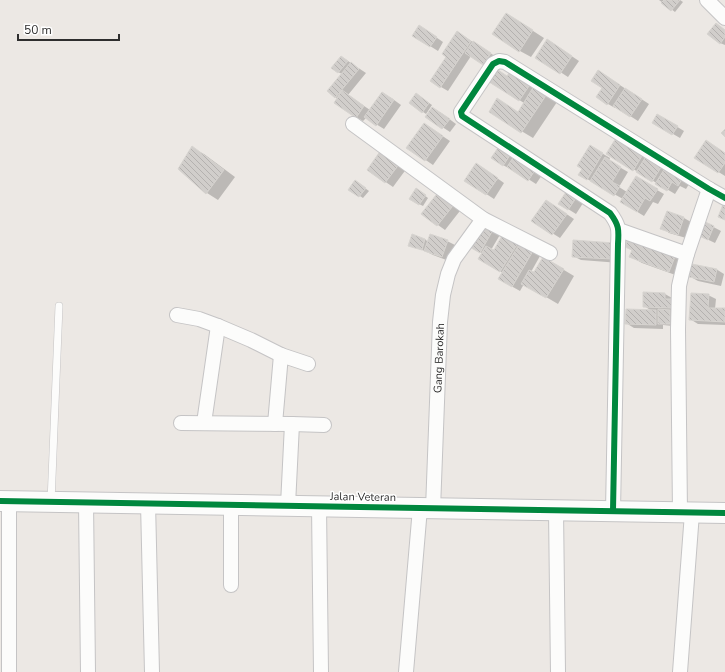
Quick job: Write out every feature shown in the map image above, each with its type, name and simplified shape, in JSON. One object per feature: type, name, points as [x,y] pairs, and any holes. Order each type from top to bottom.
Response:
[{"type":"street","points":[[707,0],[725,18]]},
{"type":"street","points":[[613,511],[618,230],[616,221],[610,213],[462,116],[461,112],[493,64],[499,61],[505,62],[708,189],[725,198]]},
{"type":"street","points":[[353,124],[483,219],[550,253]]},
{"type":"street","points":[[680,672],[686,512],[678,337],[679,286],[687,254],[708,189]]},
{"type":"street","name":"Gang Barokah","points":[[406,672],[426,508],[443,294],[448,274],[454,259],[483,219]]},
{"type":"street","points":[[618,230],[687,254]]},
{"type":"street","points":[[177,315],[199,319],[218,326],[281,355],[308,364]]},
{"type":"street","points":[[204,424],[218,326]]},
{"type":"street","points":[[275,424],[281,355]]},
{"type":"street","points":[[181,423],[324,425]]},
{"type":"street","points":[[288,505],[292,424]]},
{"type":"street","points":[[5,501],[9,672]]},
{"type":"street","name":"Jalan Veteran","points":[[5,501],[725,513]]},
{"type":"street","points":[[86,502],[88,672]]},
{"type":"street","points":[[148,503],[152,672]]},
{"type":"street","points":[[231,504],[231,585]]},
{"type":"street","points":[[319,506],[321,672]]},
{"type":"street","points":[[556,510],[558,672]]},
{"type":"lane","points":[[51,502],[59,306]]},
{"type":"building","points":[[664,0],[680,0],[671,11],[661,3]]},
{"type":"building","points":[[506,13],[533,30],[519,52],[492,34]]},
{"type":"building","points":[[716,23],[725,30],[725,37],[720,44],[707,34]]},
{"type":"building","points":[[419,25],[437,37],[430,47],[412,36]]},
{"type":"building","points":[[457,31],[471,41],[440,88],[430,81],[446,57],[442,54]]},
{"type":"building","points":[[547,39],[572,56],[560,74],[535,58]]},
{"type":"building","points":[[473,41],[491,53],[483,65],[465,53]]},
{"type":"building","points":[[341,56],[348,61],[338,73],[331,68]]},
{"type":"building","points":[[351,62],[359,69],[335,98],[327,91]]},
{"type":"building","points":[[495,68],[507,76],[511,70],[531,83],[519,101],[486,80]]},
{"type":"building","points":[[598,70],[620,85],[607,105],[596,97],[602,88],[591,81]]},
{"type":"building","points":[[534,86],[547,94],[521,133],[489,112],[497,98],[518,112]]},
{"type":"building","points":[[625,88],[642,99],[630,117],[613,106]]},
{"type":"building","points":[[342,90],[364,106],[356,118],[334,103]]},
{"type":"building","points":[[382,92],[394,100],[376,126],[364,117]]},
{"type":"building","points":[[416,93],[429,103],[422,113],[409,103]]},
{"type":"building","points":[[432,107],[450,119],[442,129],[425,117]]},
{"type":"building","points":[[657,114],[678,126],[672,135],[652,123]]},
{"type":"building","points":[[424,123],[443,136],[425,161],[406,148]]},
{"type":"building","points":[[725,129],[725,137],[721,133]]},
{"type":"building","points":[[616,138],[645,151],[633,171],[606,154]]},
{"type":"building","points":[[706,140],[725,153],[725,163],[718,173],[694,158]]},
{"type":"building","points":[[500,145],[512,152],[503,166],[491,158]]},
{"type":"building","points":[[590,145],[603,153],[587,180],[578,175],[582,169],[577,166]]},
{"type":"building","points":[[192,146],[224,170],[206,194],[178,169]]},
{"type":"building","points":[[381,150],[400,163],[385,183],[367,170]]},
{"type":"building","points":[[516,153],[537,167],[528,181],[507,167]]},
{"type":"building","points":[[647,155],[663,164],[652,182],[636,172]]},
{"type":"building","points":[[605,157],[621,167],[612,182],[620,186],[614,196],[590,181]]},
{"type":"building","points":[[476,163],[498,178],[486,195],[464,181]]},
{"type":"building","points":[[667,165],[684,176],[678,186],[672,182],[667,191],[655,184]]},
{"type":"building","points":[[636,176],[658,189],[650,201],[645,198],[637,212],[620,202]]},
{"type":"building","points":[[355,180],[366,188],[359,197],[348,190]]},
{"type":"building","points":[[416,188],[426,195],[419,205],[409,199]]},
{"type":"building","points":[[568,189],[578,195],[568,210],[558,204]]},
{"type":"building","points":[[440,190],[456,202],[437,226],[421,214]]},
{"type":"building","points":[[546,200],[567,214],[552,235],[531,221]]},
{"type":"building","points":[[725,202],[725,220],[718,217]]},
{"type":"building","points":[[667,211],[684,217],[678,235],[660,229]]},
{"type":"building","points":[[701,220],[714,226],[708,240],[695,234]]},
{"type":"building","points":[[483,222],[494,228],[480,253],[468,246]]},
{"type":"building","points":[[412,234],[425,239],[422,250],[408,246]]},
{"type":"building","points":[[430,234],[448,240],[442,257],[424,251]]},
{"type":"building","points":[[503,234],[518,243],[500,272],[478,259],[486,246],[494,250]]},
{"type":"building","points":[[628,237],[676,254],[669,272],[629,257],[632,250],[625,247]]},
{"type":"building","points":[[573,240],[614,243],[612,259],[572,257]]},
{"type":"building","points":[[520,243],[533,251],[512,287],[498,279]]},
{"type":"building","points":[[543,257],[564,269],[546,298],[521,284],[529,270],[534,272]]},
{"type":"building","points":[[692,264],[717,269],[714,282],[689,277]]},
{"type":"building","points":[[643,292],[665,293],[665,299],[673,299],[673,308],[643,307]]},
{"type":"building","points":[[691,293],[709,294],[708,308],[725,308],[725,322],[689,320]]},
{"type":"building","points":[[626,309],[656,310],[656,325],[625,324]]},
{"type":"building","points":[[658,309],[670,310],[670,324],[658,324]]},
{"type":"cycle path","points":[[613,511],[617,224],[610,213],[462,116],[461,112],[493,64],[499,61],[505,62],[725,198]]},
{"type":"cycle path","points":[[0,501],[725,513]]}]
